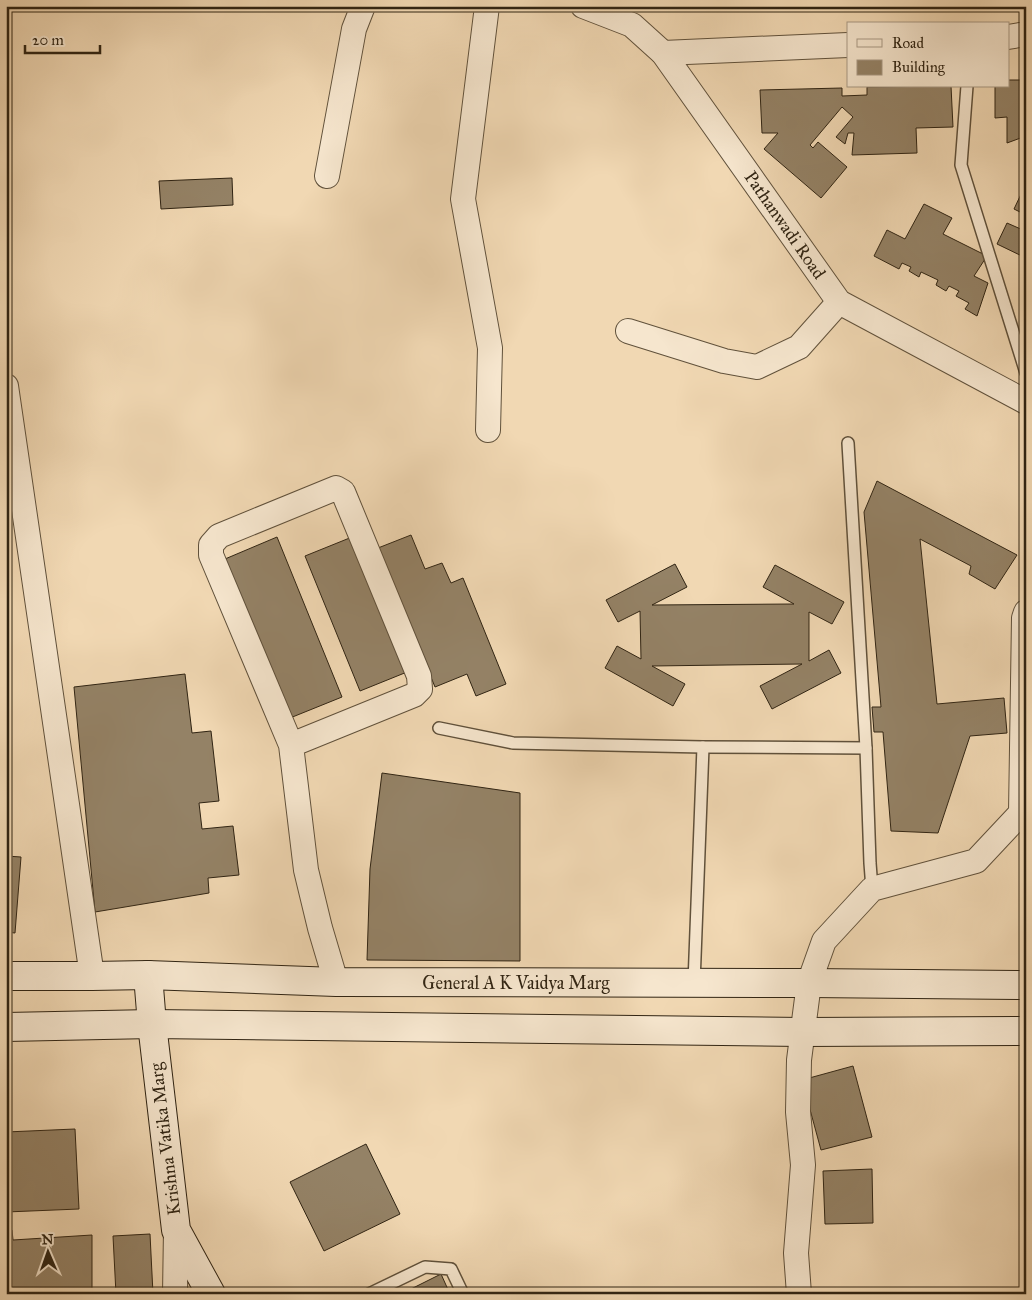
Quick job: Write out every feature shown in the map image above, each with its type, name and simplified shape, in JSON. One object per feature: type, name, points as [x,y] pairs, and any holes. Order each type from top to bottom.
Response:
[{"type":"main road","name":"General A K Vaidya Marg","points":[[6,976],[148,975],[336,982],[1026,985]]},
{"type":"main road","name":"Krishna Vatika Marg","points":[[148,975],[176,1230],[211,1294]]},
{"type":"main road","points":[[6,1027],[152,1024],[802,1032],[1026,1032]]},
{"type":"street","points":[[327,176],[354,29],[363,6]]},
{"type":"street","points":[[487,6],[463,199],[490,348],[488,430]]},
{"type":"street","name":"Pathanwadi Road","points":[[583,6],[632,25],[663,53],[839,302],[1026,402]]},
{"type":"street","points":[[1010,37],[1026,34]]},
{"type":"street","points":[[663,53],[847,45]]},
{"type":"street","points":[[628,331],[724,361],[757,367],[799,346],[839,302]]},
{"type":"street","points":[[6,386],[92,976]]},
{"type":"street","points":[[290,745],[414,694],[420,689],[419,676],[343,492],[336,488],[219,536],[211,545],[212,554],[290,745],[306,870],[336,982]]},
{"type":"street","points":[[799,1294],[796,1252],[804,1164],[798,1112],[799,1060],[809,983],[824,940],[872,889],[976,861],[1021,813],[1024,791],[1024,618],[1026,612]]},
{"type":"street","points":[[176,1230],[176,1294]]},
{"type":"lane","points":[[967,88],[961,165],[1026,373]]},
{"type":"lane","points":[[848,443],[866,748],[872,889]]},
{"type":"lane","points":[[439,728],[513,742],[703,748],[866,748]]},
{"type":"lane","points":[[694,983],[703,748]]},
{"type":"lane","points":[[369,1294],[425,1267],[451,1269],[463,1294]]},
{"type":"building","points":[[813,6],[930,6],[814,10]]},
{"type":"building","points":[[1010,80],[1025,80],[1026,136],[1007,143],[1007,117],[995,118],[995,88],[1010,88]]},
{"type":"building","points":[[842,88],[842,96],[867,95],[867,88],[951,88],[953,127],[916,128],[917,153],[852,155],[854,133],[848,133],[845,144],[836,137],[853,117],[842,107],[810,145],[813,148],[818,142],[847,167],[821,198],[764,149],[778,133],[762,133],[760,90]]},
{"type":"building","points":[[232,178],[233,205],[161,209],[159,181]]},
{"type":"building","points":[[1023,190],[1026,191],[1026,215],[1014,209]]},
{"type":"building","points":[[924,204],[952,218],[943,234],[987,256],[974,276],[988,283],[977,316],[965,309],[969,303],[956,296],[959,291],[949,286],[946,291],[936,285],[938,280],[921,272],[919,277],[909,271],[911,267],[902,263],[899,269],[874,256],[887,230],[905,239]]},
{"type":"building","points":[[1007,223],[1023,230],[1026,224],[1026,258],[997,244]]},
{"type":"building","points":[[877,481],[1017,555],[995,589],[969,574],[971,566],[920,539],[937,704],[1004,698],[1007,733],[970,736],[938,833],[891,831],[883,732],[874,732],[872,707],[881,707],[864,512]]},
{"type":"building","points":[[357,535],[412,670],[360,691],[305,556]]},
{"type":"building","points":[[411,535],[425,569],[442,563],[451,583],[463,578],[506,684],[476,696],[467,674],[435,687],[378,548]]},
{"type":"building","points":[[277,537],[342,697],[290,718],[225,559]]},
{"type":"building","points":[[675,564],[687,587],[652,605],[794,604],[763,587],[775,565],[844,602],[832,624],[809,612],[809,661],[829,650],[841,673],[772,709],[760,686],[802,664],[652,666],[685,684],[673,706],[605,668],[617,646],[641,659],[640,611],[618,622],[606,600]]},
{"type":"building","points":[[185,674],[192,733],[211,731],[219,801],[199,803],[202,829],[233,826],[239,875],[208,878],[209,893],[95,912],[74,687]]},
{"type":"building","points":[[382,773],[520,793],[520,961],[367,960],[370,869]]},
{"type":"building","points":[[6,856],[21,857],[15,933],[6,932]]},
{"type":"building","points":[[853,1066],[872,1137],[821,1150],[802,1080]]},
{"type":"building","points":[[75,1129],[79,1209],[6,1212],[6,1132]]},
{"type":"building","points":[[366,1144],[400,1214],[324,1251],[290,1182]]},
{"type":"building","points":[[872,1169],[873,1223],[825,1224],[823,1171]]},
{"type":"building","points":[[6,1230],[12,1230],[13,1240],[92,1235],[92,1294],[6,1294]]},
{"type":"building","points":[[150,1234],[153,1294],[116,1294],[113,1236]]},
{"type":"building","points":[[441,1274],[450,1294],[401,1294]]}]
